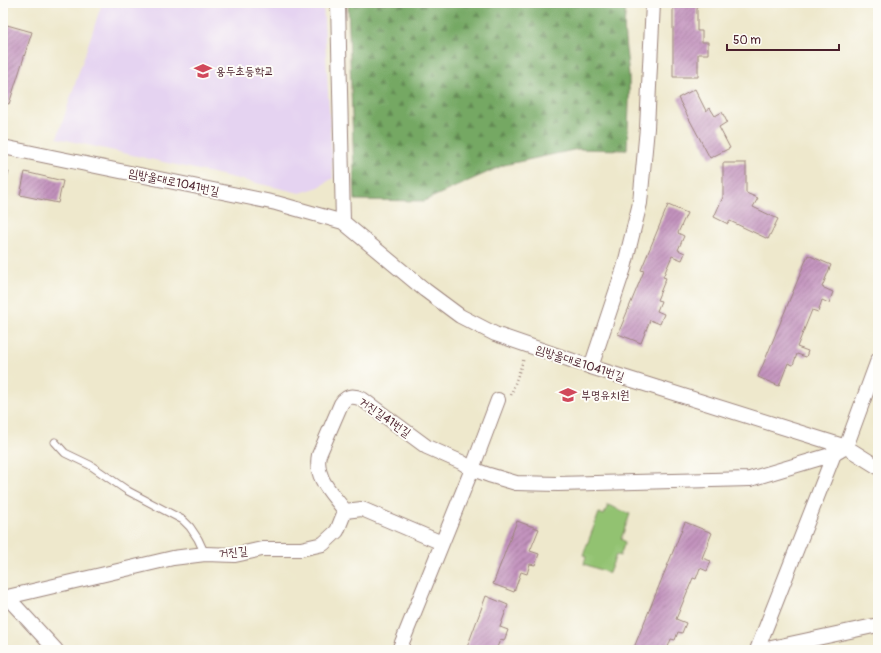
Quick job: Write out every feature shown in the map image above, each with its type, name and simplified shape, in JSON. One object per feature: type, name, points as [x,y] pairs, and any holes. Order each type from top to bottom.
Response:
[{"type":"street","points":[[338,3],[343,222]]},
{"type":"street","points":[[590,367],[624,268],[640,203],[647,128],[653,3]]},
{"type":"street","name":"임방울대로1041번길","points":[[3,147],[276,203],[343,222],[425,290],[460,316],[495,334],[528,347],[840,450]]},
{"type":"street","points":[[757,650],[878,360]]},
{"type":"street","name":"거진길41번길","points":[[345,510],[322,480],[318,472],[317,463],[341,404],[348,397],[357,397],[362,399],[427,447],[472,468]]},
{"type":"street","points":[[399,650],[498,400]]},
{"type":"street","points":[[472,468],[516,483],[558,484],[750,479],[840,450],[878,467]]},
{"type":"street","points":[[345,510],[362,509],[442,543]]},
{"type":"street","name":"거진길","points":[[6,598],[172,558],[205,554],[235,555],[262,549],[302,549],[323,544],[337,531],[345,510]]},
{"type":"street","points":[[6,598],[56,650]]},
{"type":"street","points":[[762,650],[878,625]]},
{"type":"lane","points":[[55,442],[65,453],[90,466],[128,491],[183,520],[198,539],[205,554]]},
{"type":"path","points":[[498,400],[509,402],[528,347]]},
{"type":"shaded area","name":"용두초등학교","points":[[102,3],[323,3],[333,178],[319,187],[300,193],[57,138]]},
{"type":"green space","points":[[348,3],[627,3],[624,30],[629,76],[627,150],[578,149],[504,165],[424,201],[355,200]]},
{"type":"green space","points":[[608,505],[630,514],[621,539],[625,542],[620,556],[616,555],[609,573],[584,564],[586,556],[583,555],[599,513],[604,515]]},
{"type":"building","points":[[673,3],[699,3],[697,9],[697,31],[702,31],[702,42],[708,42],[708,54],[698,54],[698,77],[673,77]]},
{"type":"building","points":[[7,25],[32,32],[9,104],[3,102],[3,36]]},
{"type":"building","points":[[695,89],[706,111],[710,108],[715,116],[722,112],[727,122],[719,127],[730,148],[710,158],[678,98]]},
{"type":"building","points":[[723,163],[746,163],[746,193],[758,198],[753,207],[778,219],[768,239],[730,221],[728,224],[714,217],[723,197]]},
{"type":"building","points":[[3,171],[9,172],[3,189]]},
{"type":"building","points":[[25,172],[63,181],[58,203],[20,195]]},
{"type":"building","points":[[668,205],[687,213],[678,233],[684,236],[678,250],[685,253],[682,260],[672,256],[663,277],[666,278],[657,300],[661,301],[657,311],[664,314],[660,324],[650,320],[641,343],[618,334],[644,271],[641,270]]},
{"type":"building","points":[[808,255],[831,265],[822,287],[833,292],[829,303],[822,300],[818,312],[812,310],[797,347],[808,351],[806,357],[797,354],[793,365],[788,363],[779,386],[758,377]]},
{"type":"building","points":[[517,521],[539,529],[530,551],[539,554],[535,565],[530,564],[527,574],[521,572],[514,592],[493,584]]},
{"type":"building","points":[[685,522],[712,533],[702,558],[711,561],[707,571],[700,568],[696,579],[693,578],[676,619],[686,623],[682,633],[678,632],[675,640],[671,639],[667,650],[633,650]]},
{"type":"building","points":[[486,596],[508,605],[500,627],[508,630],[504,641],[500,640],[496,650],[491,648],[490,650],[466,650]]},
{"type":"place","name":"용두초등학교","points":[[203,71]]},
{"type":"place","name":"부명유치원","points":[[568,395]]}]
